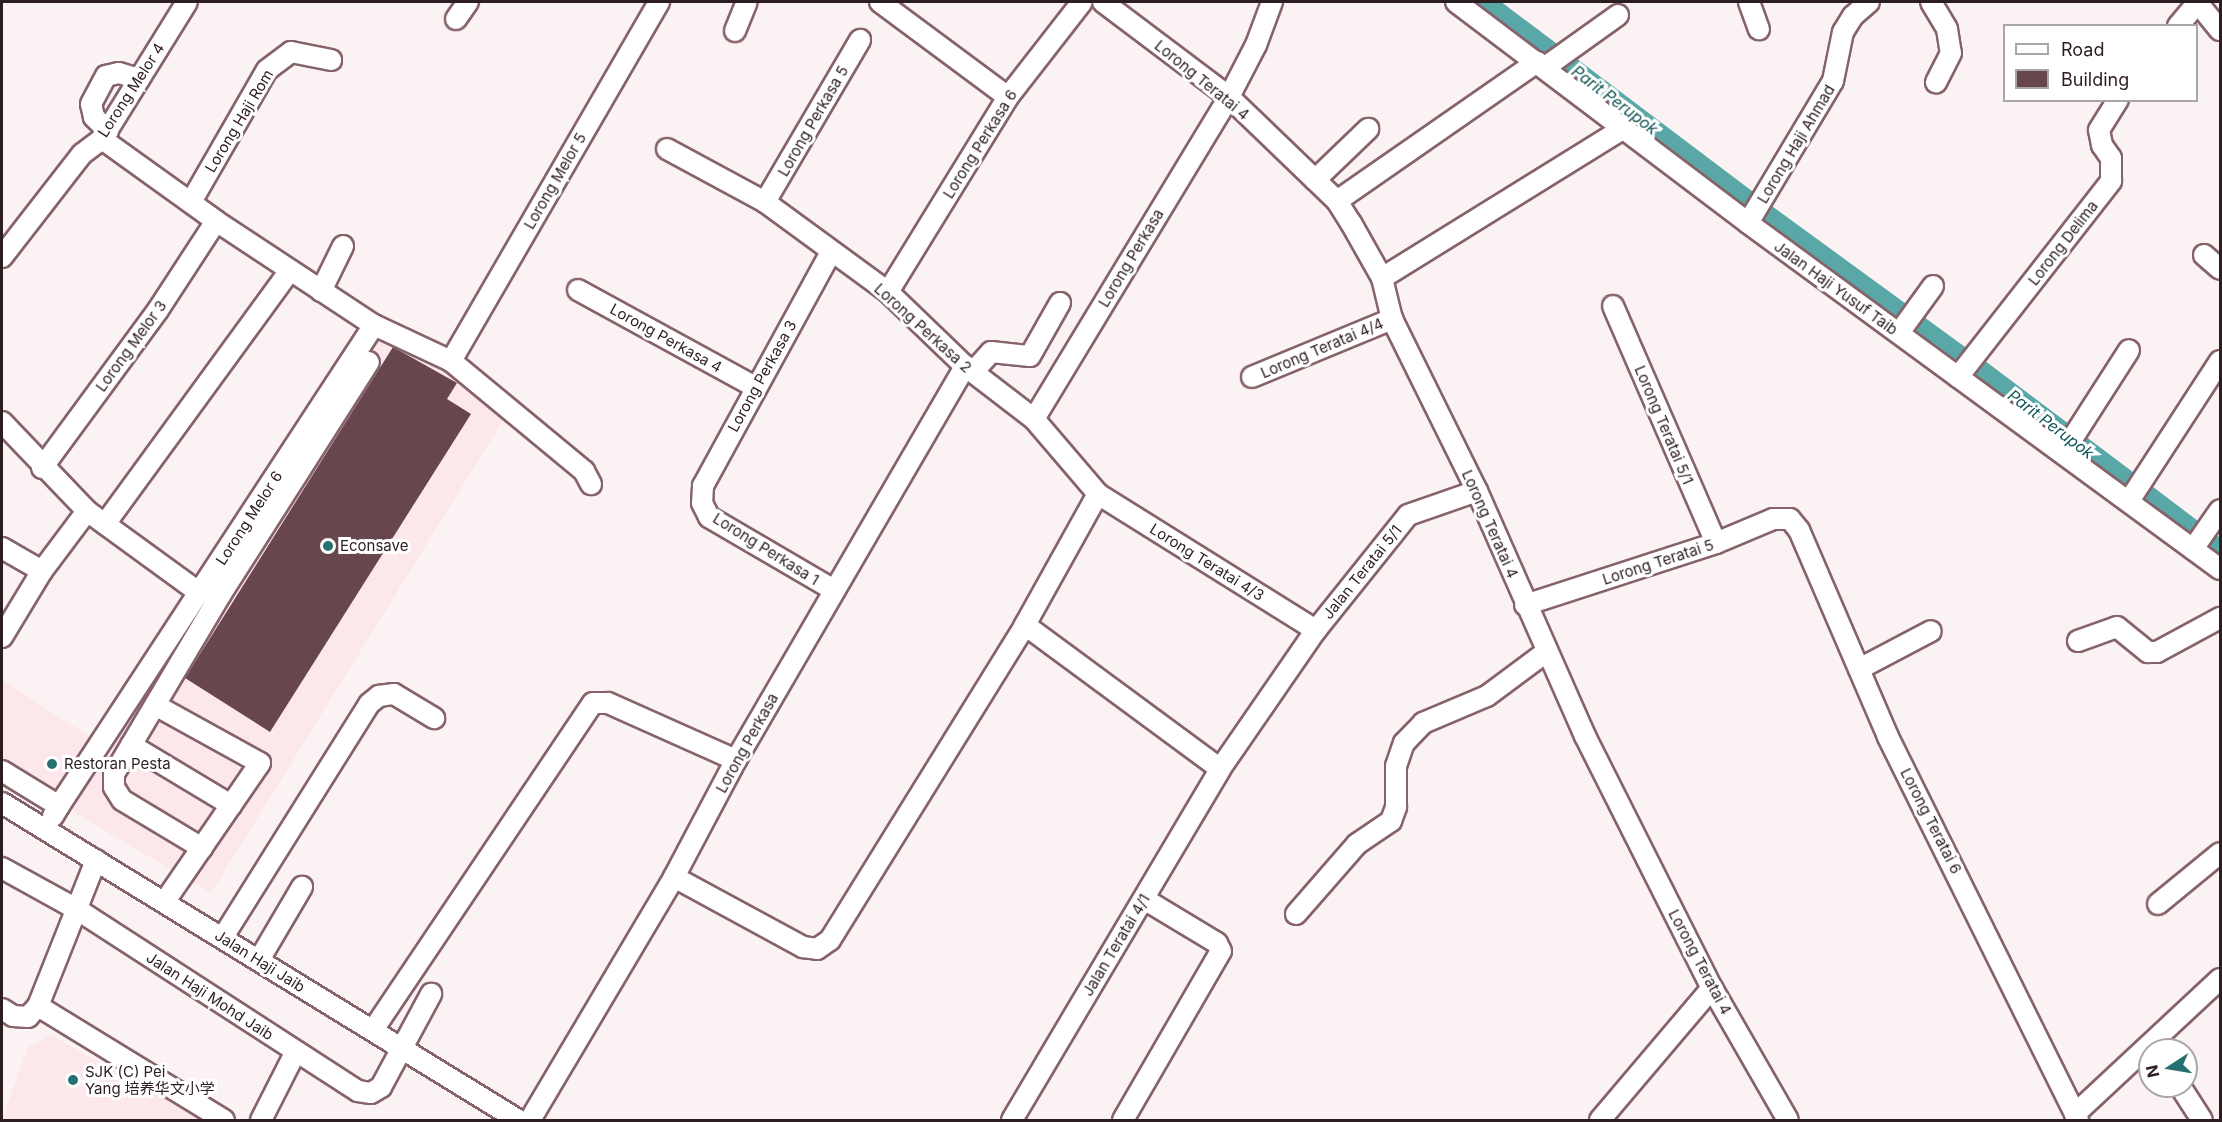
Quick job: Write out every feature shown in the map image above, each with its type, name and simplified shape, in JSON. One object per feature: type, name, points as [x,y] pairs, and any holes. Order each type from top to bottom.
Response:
[{"type":"street","name":"Lorong Melor 4","points":[[2,257],[82,154],[105,135],[187,2]]},
{"type":"street","points":[[456,19],[468,2]]},
{"type":"street","name":"Lorong Melor 5","points":[[451,361],[659,2]]},
{"type":"street","points":[[735,31],[747,2]]},
{"type":"street","points":[[880,2],[1008,97]]},
{"type":"street","name":"Lorong Perkasa 6","points":[[888,292],[1008,97],[1082,2]]},
{"type":"street","name":"Lorong Teratai 4","points":[[1102,2],[1229,97],[1337,201],[1382,278],[1392,319],[1477,491],[1545,653],[1712,988],[1788,1120]]},
{"type":"street","name":"Lorong Perkasa","points":[[1034,419],[1229,97],[1256,45],[1272,2]]},
{"type":"street","name":"Jalan Haji Yusuf Taib","points":[[1456,2],[1547,63],[1622,129],[1748,223],[1905,325],[1958,376],[2068,445],[2129,501],[2199,540],[2220,569]]},
{"type":"street","points":[[1749,2],[1759,29]]},
{"type":"street","points":[[1931,2],[1947,30],[1951,53],[1936,82]]},
{"type":"street","points":[[2180,24],[2198,2],[2220,30]]},
{"type":"street","name":"Lorong Haji Ahmad","points":[[1748,223],[1833,81],[1843,33],[1863,3]]},
{"type":"street","points":[[1337,201],[1618,15]]},
{"type":"street","name":"Lorong Perkasa 5","points":[[765,202],[860,40]]},
{"type":"street","name":"Lorong Haji Rom","points":[[191,202],[273,64],[291,52],[331,60]]},
{"type":"street","points":[[139,79],[119,73],[106,76],[91,104],[94,117],[105,135],[216,221],[321,291],[374,325],[451,361],[584,471],[591,484]]},
{"type":"street","name":"Lorong Delima","points":[[1958,376],[2111,181],[2111,158],[2099,130],[2117,102]]},
{"type":"street","points":[[1315,180],[1368,129]]},
{"type":"street","points":[[1382,278],[1622,129]]},
{"type":"street","name":"Lorong Perkasa 2","points":[[667,149],[765,202],[888,292],[969,369],[1034,419],[1098,494]]},
{"type":"street","name":"Lorong Melor 3","points":[[42,468],[158,310],[216,221]]},
{"type":"street","points":[[321,291],[343,246]]},
{"type":"street","name":"Lorong Perkasa 3","points":[[702,503],[703,486],[755,387],[831,252]]},
{"type":"street","points":[[2204,255],[2220,269]]},
{"type":"street","points":[[105,524],[290,270]]},
{"type":"street","points":[[1905,325],[1933,286]]},
{"type":"street","name":"Lorong Perkasa 4","points":[[578,290],[755,387]]},
{"type":"street","name":"Lorong Perkasa","points":[[530,1120],[674,877],[736,760],[834,590],[969,369],[991,351],[1030,356],[1060,303]]},
{"type":"street","name":"Lorong Teratai 5/1","points":[[1613,306],[1716,543]]},
{"type":"street","name":"Lorong Teratai 4/4","points":[[1252,377],[1392,319]]},
{"type":"street","name":"Lorong Melor 6","points":[[209,590],[374,325]]},
{"type":"street","points":[[2068,445],[2129,350]]},
{"type":"street","points":[[2129,501],[2220,361]]},
{"type":"street","points":[[46,830],[59,806],[369,362]]},
{"type":"street","points":[[2,422],[42,468],[87,511],[209,590]]},
{"type":"street","name":"Jalan Teratai 5/1","points":[[1220,770],[1316,630],[1408,515],[1477,491]]},
{"type":"street","points":[[674,877],[803,947],[817,949],[830,940],[1024,625],[1098,494]]},
{"type":"street","name":"Lorong Teratai 4/3","points":[[1098,494],[1316,630]]},
{"type":"street","name":"Lorong Perkasa 1","points":[[702,503],[710,517],[834,590]]},
{"type":"street","points":[[2199,540],[2220,510]]},
{"type":"street","points":[[2,637],[42,571],[87,511]]},
{"type":"street","name":"Lorong Teratai 5","points":[[1525,605],[1716,543],[1773,519],[1790,519]]},
{"type":"street","name":"Lorong Teratai 6","points":[[1790,519],[1799,530],[1888,737],[2077,1117]]},
{"type":"street","points":[[2,548],[42,571]]},
{"type":"street","points":[[202,848],[122,800],[114,788],[114,774],[155,705],[209,590]]},
{"type":"street","points":[[2078,640],[2117,627],[2148,652],[2157,652],[2220,618]]},
{"type":"street","points":[[1024,625],[1220,770]]},
{"type":"street","points":[[1859,669],[1931,631]]},
{"type":"street","points":[[1296,914],[1357,844],[1391,821],[1399,759],[1404,743],[1423,723],[1487,696],[1545,653]]},
{"type":"street","points":[[223,937],[369,704],[379,696],[394,694],[435,718]]},
{"type":"street","points":[[373,1030],[593,703],[608,703],[736,760]]},
{"type":"street","points":[[155,705],[260,763],[165,901]]},
{"type":"street","points":[[131,744],[231,805]]},
{"type":"street","name":"Jalan Teratai 4/1","points":[[1012,1120],[1220,770]]},
{"type":"street","points":[[2,771],[59,806]]},
{"type":"street","name":"Jalan Haji Jaib","points":[[2,803],[373,1030],[509,1118]]},
{"type":"street","points":[[2158,904],[2220,853]]},
{"type":"street","points":[[2,1009],[13,1016],[28,1017],[38,1006],[96,860]]},
{"type":"street","name":"Jalan Haji Mohd Jaib","points":[[2,868],[78,910],[358,1091],[371,1093],[381,1087],[431,994]]},
{"type":"street","points":[[259,960],[302,887]]},
{"type":"street","points":[[1123,1120],[1221,951],[1217,943],[1144,899]]},
{"type":"street","points":[[2163,1038],[2220,979]]},
{"type":"street","points":[[1600,1120],[1712,988]]},
{"type":"street","points":[[38,1006],[224,1120]]},
{"type":"street","points":[[261,1120],[296,1051]]},
{"type":"street","points":[[2077,1117],[2138,1062]]},
{"type":"street","points":[[2188,1098],[2202,1120]]},
{"type":"shaded area","points":[[377,334],[449,368],[507,414],[211,893],[2,770],[2,680],[104,746]]},
{"type":"shaded area","name":"SJK (C) Pei Yang 培养华文小学","points":[[51,1035],[202,1120],[2,1120],[28,1047]]},
{"type":"building","name":"Econsave","points":[[393,347],[457,383],[447,399],[471,414],[270,732],[185,678]]},
{"type":"waterway","name":"Parit Perupok","points":[[1484,2],[1745,199]]},
{"type":"waterway","name":"Parit Perupok","points":[[1761,211],[1960,356]]},
{"type":"waterway","name":"Parit Perupok","points":[[1977,368],[2126,480]]},
{"type":"waterway","name":"Parit Perupok","points":[[2144,493],[2220,551]]},
{"type":"place","name":"Econsave","points":[[328,546]]},
{"type":"place","name":"Restoran Pesta","points":[[52,764]]},
{"type":"place","name":"SJK (C) Pei Yang 培养华文小学","points":[[73,1080]]}]
